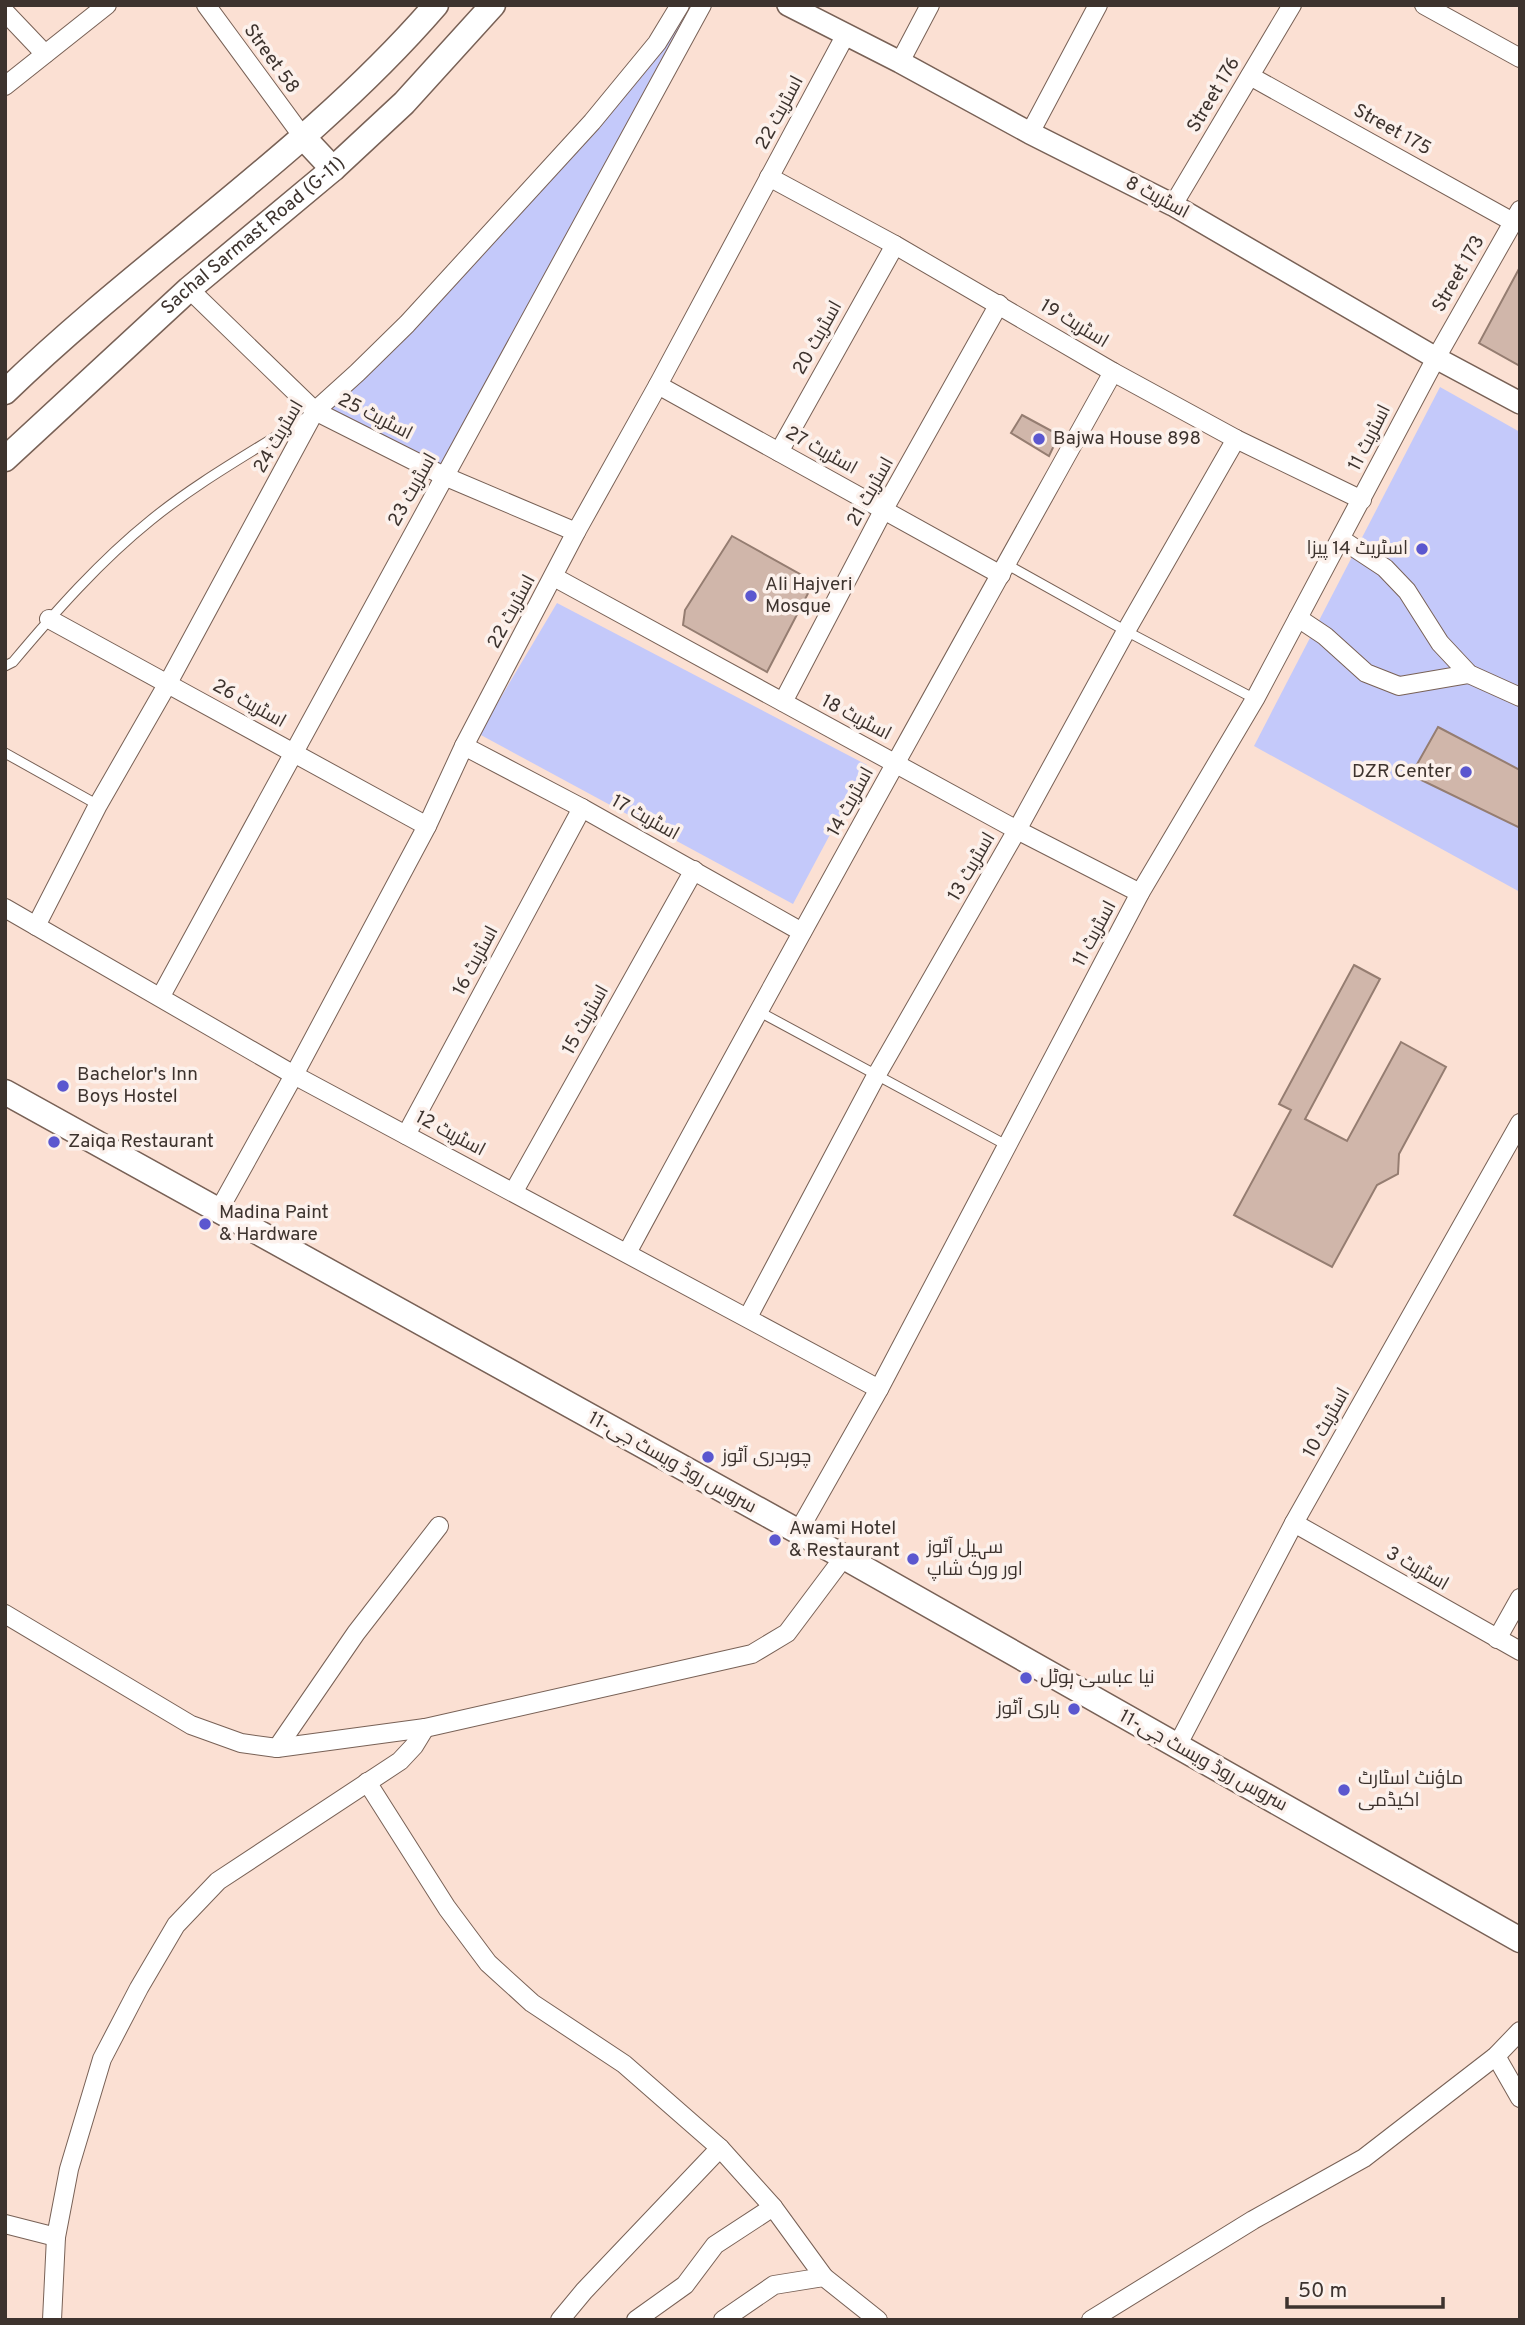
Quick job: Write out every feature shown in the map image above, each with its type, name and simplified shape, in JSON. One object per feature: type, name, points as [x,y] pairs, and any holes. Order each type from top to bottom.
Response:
[{"type":"main road","points":[[5,392],[47,351],[303,137],[412,33],[436,5]]},
{"type":"main road","name":"Sachal Sarmast Road (G-11)","points":[[5,459],[189,289],[333,169],[404,103],[493,5]]},
{"type":"main road","points":[[303,137],[333,169]]},
{"type":"main road","name":"سروس روڈ ویسٹ جی-11","points":[[5,1092],[844,1557],[1520,1940]]},
{"type":"street","points":[[5,86],[107,5]]},
{"type":"street","name":"Street 58","points":[[206,5],[303,137]]},
{"type":"street","name":"اسٹریٹ 24","points":[[36,926],[98,805],[168,683],[315,411],[407,324],[592,122],[657,43],[680,5]]},
{"type":"street","name":"اسٹریٹ 23","points":[[161,996],[702,5]]},
{"type":"street","name":"اسٹریٹ 8","points":[[788,5],[1173,205],[1436,358],[1520,403]]},
{"type":"street","points":[[901,62],[930,5]]},
{"type":"street","points":[[1030,133],[1098,5]]},
{"type":"street","name":"Street 176","points":[[1173,205],[1292,5]]},
{"type":"street","points":[[1424,5],[1520,58]]},
{"type":"street","points":[[5,12],[45,54]]},
{"type":"street","name":"اسٹریٹ 22","points":[[219,1210],[427,826],[464,746],[576,532],[845,36]]},
{"type":"street","name":"Street 175","points":[[1250,76],[1516,216]]},
{"type":"street","name":"اسٹریٹ 19","points":[[769,177],[1236,439],[1362,500]]},
{"type":"street","name":"Street 173","points":[[1436,358],[1516,216]]},
{"type":"street","name":"اسٹریٹ 20","points":[[779,452],[895,246]]},
{"type":"street","name":"اسٹریٹ 25","points":[[189,289],[315,411],[444,476],[576,532]]},
{"type":"street","name":"اسٹریٹ 21","points":[[783,702],[884,509],[999,304]]},
{"type":"street","name":"اسٹریٹ 11","points":[[797,1532],[879,1389],[1140,893],[1255,699],[1436,358]]},
{"type":"street","name":"اسٹریٹ 14","points":[[627,1253],[758,1011],[1113,372]]},
{"type":"street","name":"اسٹریٹ 27","points":[[658,385],[884,509],[1003,570]]},
{"type":"street","name":"اسٹریٹ 13","points":[[748,1317],[876,1076],[1236,439]]},
{"type":"street","points":[[1341,539],[1385,568],[1407,591],[1440,643],[1469,674],[1520,697]]},
{"type":"street","name":"اسٹریٹ 18","points":[[554,578],[1017,830],[1140,893]]},
{"type":"street","points":[[1298,618],[1325,636],[1366,673],[1399,685],[1469,674]]},
{"type":"street","name":"اسٹریٹ 26","points":[[49,619],[427,826]]},
{"type":"street","name":"اسٹریٹ 17","points":[[464,746],[582,808],[802,932]]},
{"type":"street","name":"اسٹریٹ 16","points":[[406,1135],[582,808]]},
{"type":"street","name":"اسٹریٹ 15","points":[[514,1191],[694,870]]},
{"type":"street","name":"اسٹریٹ 12","points":[[5,908],[295,1074],[879,1389]]},
{"type":"street","name":"اسٹریٹ 10","points":[[1177,1746],[1294,1523],[1520,1123]]},
{"type":"street","name":"اسٹریٹ 3","points":[[1294,1523],[1520,1651]]},
{"type":"street","points":[[277,1748],[356,1633],[439,1526]]},
{"type":"street","points":[[5,1614],[191,1725],[241,1743],[277,1748],[425,1728],[752,1654],[787,1633],[844,1557]]},
{"type":"street","points":[[1497,1639],[1520,1598]]},
{"type":"street","points":[[52,2320],[56,2237],[69,2169],[102,2059],[176,1925],[218,1881],[400,1761],[414,1746],[425,1728]]},
{"type":"street","points":[[367,1782],[447,1908],[488,1963],[532,2003],[624,2064],[720,2148],[773,2207],[824,2277],[878,2320]]},
{"type":"street","points":[[1091,2320],[1253,2220],[1364,2158],[1496,2056],[1520,2031]]},
{"type":"street","points":[[1496,2056],[1520,2098]]},
{"type":"street","points":[[560,2320],[584,2291],[720,2148]]},
{"type":"street","points":[[636,2320],[685,2285],[715,2245],[773,2207]]},
{"type":"street","points":[[5,2224],[56,2237]]},
{"type":"street","points":[[723,2320],[774,2285],[824,2277]]},
{"type":"lane","points":[[5,666],[13,662],[49,619],[111,556],[151,520],[195,487],[315,411]]},
{"type":"lane","points":[[1003,570],[1255,699]]},
{"type":"lane","points":[[5,753],[98,805]]},
{"type":"lane","points":[[758,1011],[1008,1146]]},
{"type":"shaded area","points":[[684,5],[698,5],[443,471],[326,408],[373,365]]},
{"type":"shaded area","points":[[1440,387],[1520,432],[1520,892],[1254,746]]},
{"type":"shaded area","points":[[557,603],[867,765],[793,904],[479,734]]},
{"type":"building","points":[[1520,267],[1520,366],[1479,343]]},
{"type":"building","name":"Bajwa House 898","points":[[1022,415],[1059,435],[1049,456],[1011,433]]},
{"type":"building","name":"Ali Hajveri Mosque","points":[[732,536],[814,582],[767,672],[683,625],[685,610]]},
{"type":"building","name":"DZR Center","points":[[1438,727],[1520,770],[1520,828],[1411,775]]},
{"type":"building","points":[[1354,965],[1380,979],[1305,1119],[1347,1141],[1401,1042],[1446,1067],[1399,1154],[1398,1174],[1377,1185],[1332,1267],[1234,1215],[1291,1110],[1279,1104]]},
{"type":"place","name":"Bajwa House 898","points":[[1039,439]]},
{"type":"place","name":"اسٹریٹ 14 پیزا","points":[[1422,549]]},
{"type":"place","name":"Ali Hajveri Mosque","points":[[751,596]]},
{"type":"place","name":"DZR Center","points":[[1466,772]]},
{"type":"place","name":"Bachelor's Inn Boys Hostel","points":[[63,1086]]},
{"type":"place","name":"Zaiqa Restaurant","points":[[54,1142]]},
{"type":"place","name":"Madina Paint & Hardware","points":[[205,1224]]},
{"type":"place","name":"چوہدری آٹوز","points":[[708,1457]]},
{"type":"place","name":"Awami Hotel & Restaurant","points":[[775,1540]]},
{"type":"place","name":"سہیل آٹوز اور ورک شاپ","points":[[913,1559]]},
{"type":"place","name":"نیا عباسی ہوٹل","points":[[1026,1678]]},
{"type":"place","name":"باری آٹوز","points":[[1074,1709]]},
{"type":"place","name":"ماؤنٹ اسٹارٹ اکیڈمی","points":[[1344,1790]]}]
